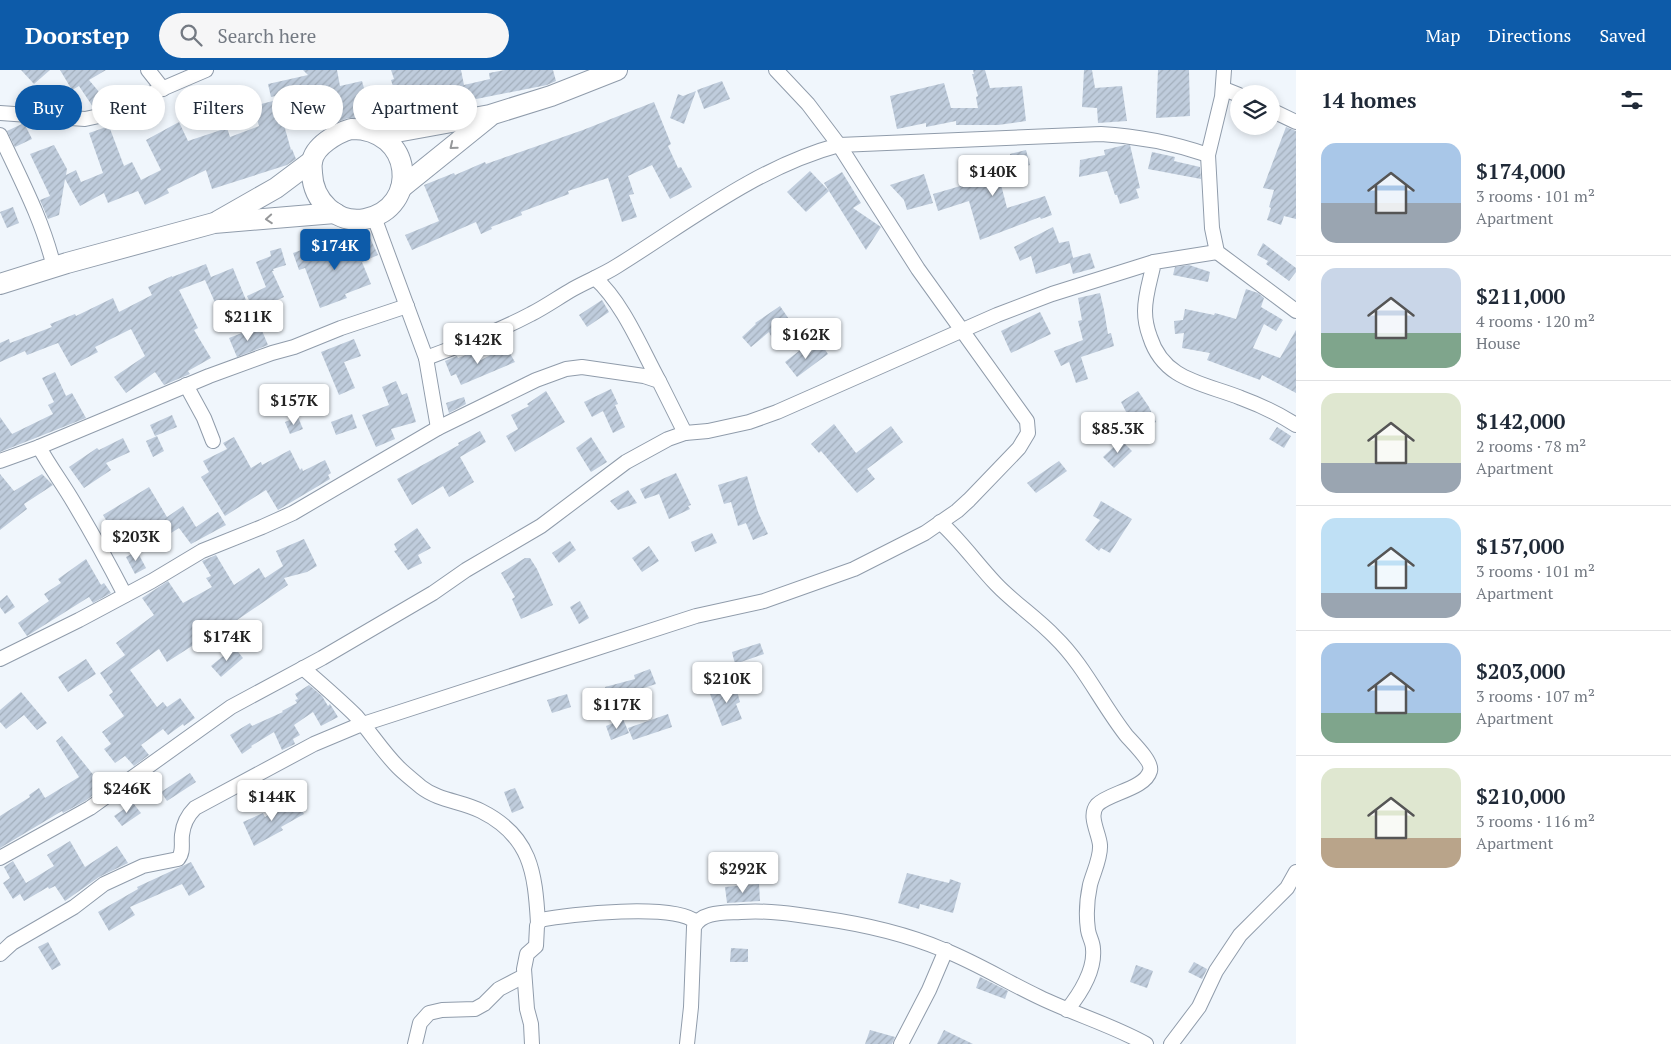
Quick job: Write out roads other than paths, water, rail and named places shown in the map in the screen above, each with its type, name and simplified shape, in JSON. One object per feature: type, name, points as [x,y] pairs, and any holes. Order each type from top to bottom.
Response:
[{"type":"main road","points":[[380,135],[490,115],[551,96],[617,70]]},
{"type":"main road","points":[[401,188],[490,115]]},
{"type":"main road","points":[[0,284],[54,267],[214,223],[335,213],[354,219],[374,217],[391,205],[401,188],[403,168],[400,158],[389,141],[380,135],[361,129],[341,132],[324,143],[312,161],[276,188],[214,223]]},
{"type":"main road","points":[[312,161],[314,189],[320,200],[335,213]]},
{"type":"street","points":[[148,70],[160,85]]},
{"type":"street","points":[[165,88],[206,70]]},
{"type":"street","points":[[0,954],[12,943],[74,907],[110,881],[143,866],[178,859],[182,851],[184,824],[190,813],[203,803],[327,738],[362,724],[479,685],[530,671],[696,616],[764,601],[854,569],[926,533],[969,500],[1009,460],[1025,440],[1029,426],[1027,421],[1012,397],[918,269],[839,145],[808,104],[776,70]]},
{"type":"street","points":[[1224,70],[1224,89],[1208,155],[1212,228],[1217,252],[1296,311]]},
{"type":"street","points":[[1224,89],[1230,91]]},
{"type":"street","points":[[0,113],[85,119],[92,118]]},
{"type":"street","points":[[1280,114],[1296,122]]},
{"type":"street","points":[[426,358],[515,322],[574,288],[618,266],[735,190],[786,164],[820,150],[839,145],[1101,134],[1125,135],[1158,141],[1208,155]]},
{"type":"street","points":[[0,135],[31,198],[54,267]]},
{"type":"street","points":[[374,217],[426,358],[438,428]]},
{"type":"street","points":[[0,858],[90,808],[231,707],[433,593],[466,570],[541,526],[626,462],[668,439],[685,433],[725,428],[777,412],[822,391],[926,348],[963,330],[1052,294],[1154,262],[1217,252]]},
{"type":"street","points":[[1154,262],[1146,300],[1146,319],[1152,344],[1164,363],[1186,378],[1240,397],[1296,425]]},
{"type":"street","points":[[595,278],[603,285],[620,310],[685,433]]},
{"type":"street","points":[[0,462],[186,385],[407,306]]},
{"type":"street","points":[[0,659],[79,620],[202,551],[293,513],[438,428],[468,415],[514,390],[566,369],[582,367],[644,376],[659,381]]},
{"type":"street","points":[[186,385],[204,418],[212,441]]},
{"type":"street","points":[[39,447],[96,540],[125,595]]},
{"type":"street","points":[[940,522],[1020,608],[1055,636],[1151,767],[1146,778],[1099,804],[1095,810],[1094,821],[1100,848],[1088,896],[1087,921],[1093,946],[1092,957],[1087,980],[1079,995],[1067,1010]]},
{"type":"street","points":[[303,668],[348,708],[372,733],[398,767],[423,788],[437,797],[481,811],[519,839],[534,877],[538,923],[537,942],[526,959],[524,976],[532,1044]]},
{"type":"street","points":[[1171,1044],[1199,1006],[1216,971],[1240,935],[1282,893],[1296,872]]},
{"type":"street","points":[[538,923],[543,920],[618,910],[671,914],[690,917],[696,922]]},
{"type":"street","points":[[687,1044],[691,1007],[693,938],[696,922],[703,917],[724,913],[773,912],[854,923],[890,931],[946,950],[1067,1010],[1146,1044]]},
{"type":"street","points":[[901,1044],[929,990],[946,950]]},
{"type":"street","points":[[415,1044],[420,1023],[429,1014],[442,1010],[475,1010],[499,989],[524,976]]}]
